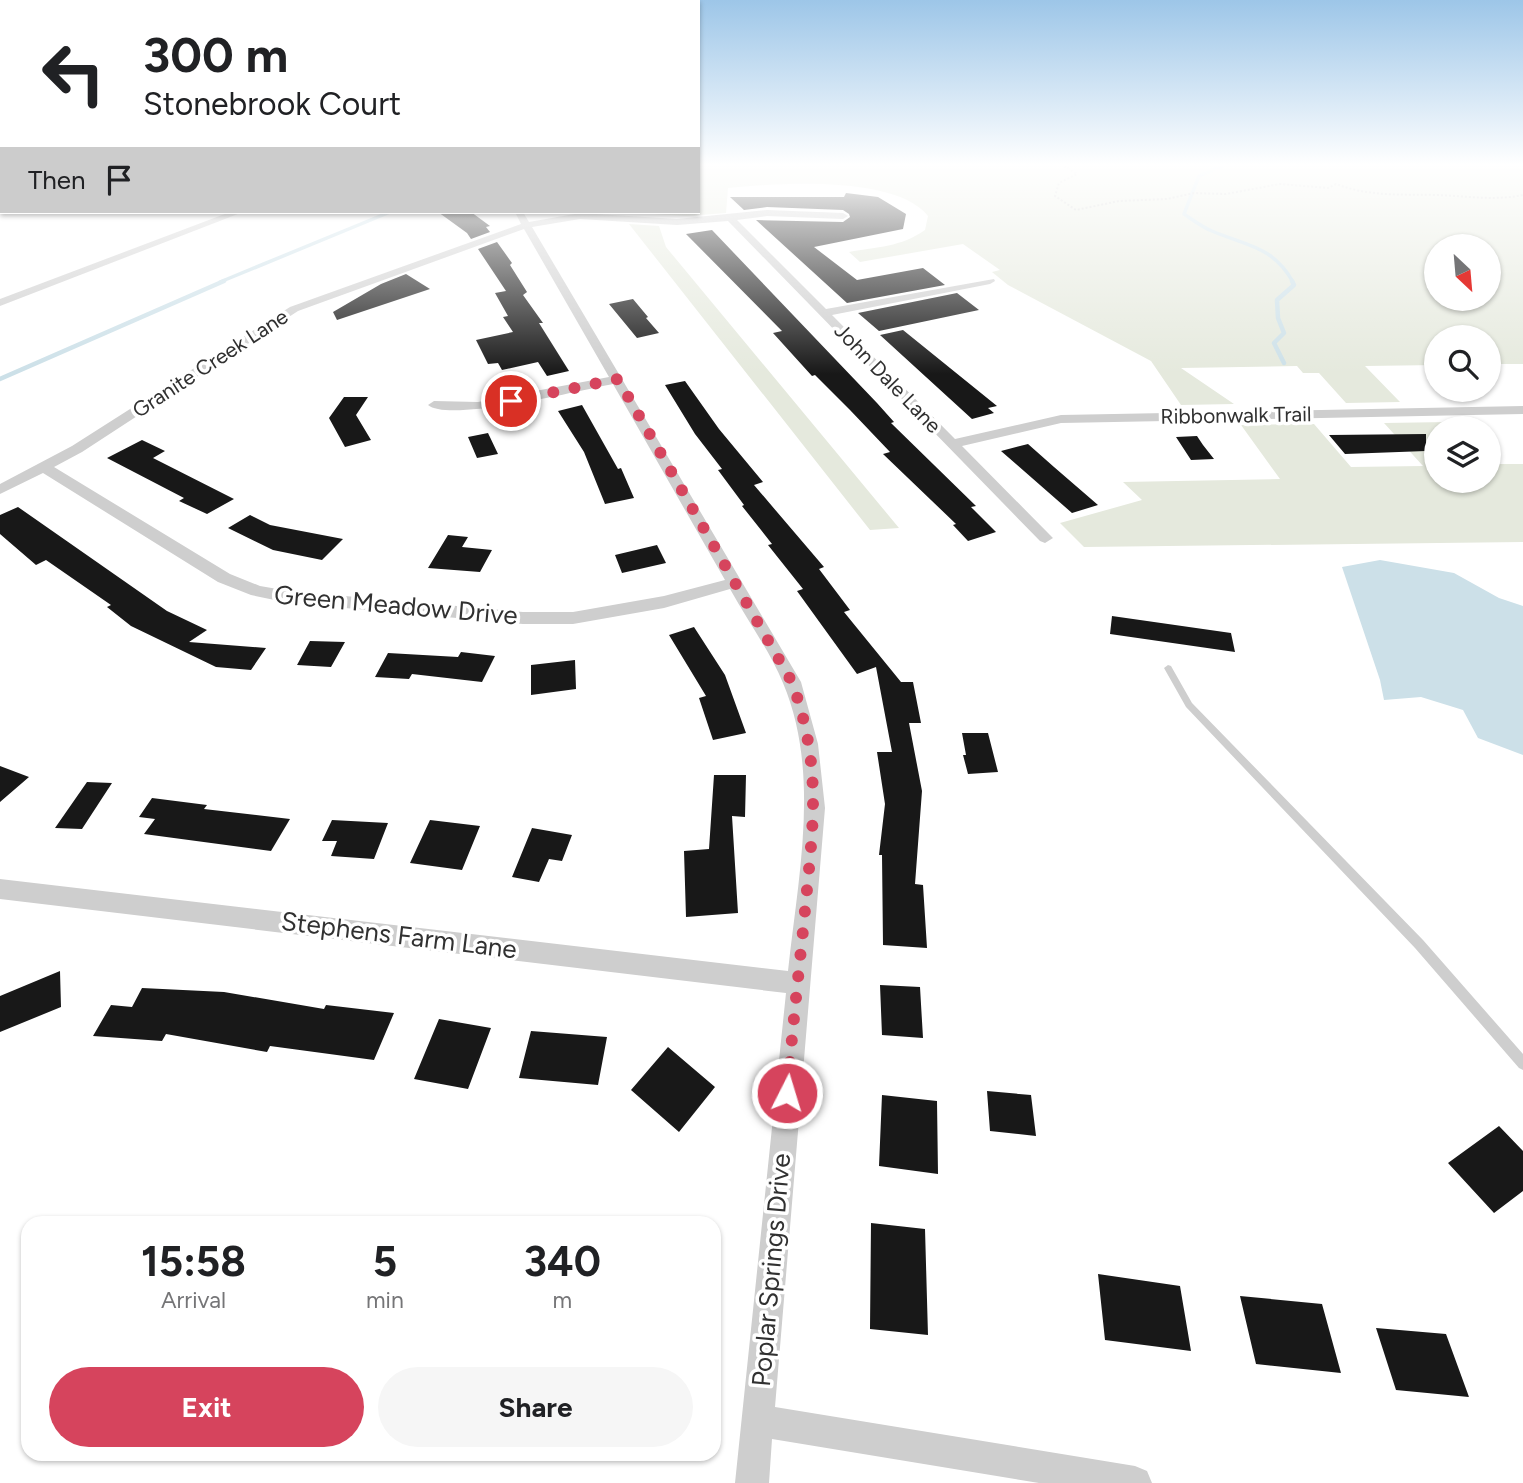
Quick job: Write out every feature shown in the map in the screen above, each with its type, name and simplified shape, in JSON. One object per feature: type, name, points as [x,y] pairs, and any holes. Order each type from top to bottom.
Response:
[{"type":"street","points":[[0,303],[177,235]]},
{"type":"street","name":"Granite Creek Lane","points":[[0,490],[45,468],[294,309],[480,235]]},
{"type":"street","name":"Poplar Springs Drive","points":[[533,235],[792,682],[804,715],[813,760],[815,808],[752,1483]]},
{"type":"street","name":"John Dale Lane","points":[[747,235],[1045,538]]},
{"type":"street","points":[[824,313],[990,281]]},
{"type":"street","points":[[974,284],[988,295]]},
{"type":"street","points":[[435,405],[478,406],[618,379]]},
{"type":"street","name":"Ribbonwalk Trail","points":[[952,444],[1061,419],[1523,411]]},
{"type":"street","name":"Green Meadow Drive","points":[[45,468],[224,579],[257,591],[289,597],[462,613],[573,618],[642,607],[734,583]]},
{"type":"street","name":"Stephens Farm Lane","points":[[0,889],[797,983]]},
{"type":"street","points":[[757,1421],[1135,1483]]},
{"type":"lane","points":[[1168,668],[1189,705],[1419,944],[1523,1065]]},
{"type":"shaded area","points":[[638,235],[662,235],[666,247],[899,528],[870,530]]},
{"type":"shaded area","points":[[917,235],[1424,235],[1424,312],[1502,312],[1502,235],[1523,235],[1523,364],[1501,364],[1501,325],[1424,325],[1424,365],[1365,366],[1400,402],[1346,403],[1319,373],[1303,373],[1297,366],[1181,368],[1234,404],[1181,405],[1151,361],[1008,285],[992,272],[1000,270],[963,244],[860,262],[849,252],[898,243]]},
{"type":"shaded area","points":[[1424,422],[1424,493],[1501,493],[1501,464],[1523,464],[1523,542],[1084,547],[1060,523],[1142,500],[1123,482],[1280,479],[1241,425],[1314,424],[1351,467],[1423,466],[1384,423]]},
{"type":"shaded area","points":[[1380,560],[1454,573],[1499,598],[1523,606],[1523,755],[1478,738],[1463,710],[1421,697],[1384,700],[1380,680],[1342,567]]},
{"type":"building","points":[[687,235],[717,235],[877,403],[894,422],[891,423],[976,506],[971,507],[996,532],[968,541],[953,525],[956,524],[883,454],[890,452],[815,375],[812,376],[773,333],[782,331]]},
{"type":"building","points":[[773,235],[872,235],[814,247],[857,280],[923,268],[945,285],[847,303]]},
{"type":"building","points":[[497,242],[527,292],[523,295],[543,323],[539,323],[569,371],[547,376],[538,362],[502,370],[498,363],[488,364],[476,340],[513,332],[503,317],[508,316],[495,293],[506,291],[478,249]]},
{"type":"building","points":[[406,274],[430,289],[337,320],[333,312],[381,284]]},
{"type":"building","points":[[957,293],[979,310],[879,331],[858,313]]},
{"type":"building","points":[[633,299],[659,333],[637,338],[609,304]]},
{"type":"building","points":[[903,330],[997,406],[988,408],[994,413],[972,419],[880,335]]},
{"type":"building","points":[[685,381],[719,429],[763,482],[754,485],[824,567],[819,569],[850,610],[844,612],[901,682],[913,682],[921,723],[909,723],[922,791],[915,884],[923,885],[927,948],[883,945],[882,855],[879,855],[885,804],[877,752],[892,752],[876,667],[857,674],[797,591],[803,589],[768,545],[772,544],[742,506],[744,505],[718,470],[722,469],[695,434],[665,385]]},
{"type":"building","points":[[344,397],[368,397],[356,415],[371,440],[345,447],[329,418]]},
{"type":"building","points":[[582,405],[618,469],[621,468],[634,498],[605,504],[584,452],[558,411]]},
{"type":"building","points":[[488,433],[498,454],[477,458],[468,437]]},
{"type":"building","points":[[1424,434],[1424,451],[1345,454],[1329,435]]},
{"type":"building","points":[[1197,436],[1214,459],[1191,460],[1176,437]]},
{"type":"building","points":[[142,440],[165,451],[153,458],[234,499],[207,514],[179,501],[184,498],[107,458]]},
{"type":"building","points":[[1028,444],[1098,505],[1072,513],[1001,451]]},
{"type":"building","points":[[18,507],[167,611],[207,630],[189,642],[266,648],[251,670],[216,667],[131,626],[107,607],[111,605],[46,560],[36,565],[0,534],[0,515]]},
{"type":"building","points":[[250,515],[270,525],[343,539],[322,560],[273,550],[228,528]]},
{"type":"building","points":[[448,535],[468,537],[462,547],[492,550],[480,572],[428,568]]},
{"type":"building","points":[[657,545],[666,563],[622,573],[615,555]]},
{"type":"building","points":[[1112,616],[1231,633],[1235,652],[1110,634]]},
{"type":"building","points":[[694,627],[725,675],[746,733],[713,740],[699,698],[706,696],[669,635]]},
{"type":"building","points":[[310,641],[345,642],[331,667],[297,665]]},
{"type":"building","points":[[461,652],[495,656],[482,682],[412,674],[409,679],[375,677],[388,653],[458,657]]},
{"type":"building","points":[[575,660],[576,689],[531,695],[531,665]]},
{"type":"building","points":[[962,733],[988,733],[998,772],[968,774],[963,755],[966,755]]},
{"type":"building","points":[[0,766],[29,777],[0,802]]},
{"type":"building","points":[[714,775],[746,775],[745,817],[732,816],[738,913],[686,917],[684,851],[709,849]]},
{"type":"building","points":[[87,782],[112,783],[82,829],[55,828]]},
{"type":"building","points":[[152,798],[207,805],[204,809],[290,819],[271,851],[144,834],[155,819],[139,817]]},
{"type":"building","points":[[332,820],[388,823],[374,859],[331,856],[337,841],[322,841]]},
{"type":"building","points":[[430,820],[480,826],[462,870],[410,863]]},
{"type":"building","points":[[532,828],[572,835],[562,861],[549,859],[539,882],[512,877]]},
{"type":"building","points":[[60,971],[61,1007],[0,1032],[0,996]]},
{"type":"building","points":[[880,985],[920,987],[923,1038],[882,1035]]},
{"type":"building","points":[[142,988],[224,992],[324,1009],[326,1005],[394,1013],[374,1060],[270,1046],[267,1052],[166,1034],[162,1041],[93,1036],[111,1005],[132,1007]]},
{"type":"building","points":[[439,1019],[491,1028],[468,1089],[414,1079]]},
{"type":"building","points":[[531,1031],[607,1037],[598,1085],[519,1078]]},
{"type":"building","points":[[668,1047],[715,1087],[679,1132],[631,1090]]},
{"type":"building","points":[[987,1091],[1031,1095],[1036,1136],[990,1131]]},
{"type":"building","points":[[882,1095],[937,1101],[938,1174],[879,1166]]},
{"type":"building","points":[[1499,1126],[1523,1151],[1523,1191],[1494,1213],[1448,1163]]},
{"type":"building","points":[[871,1223],[925,1229],[928,1335],[870,1329]]},
{"type":"building","points":[[1098,1274],[1180,1286],[1191,1351],[1105,1340]]},
{"type":"building","points":[[1240,1296],[1322,1304],[1341,1373],[1256,1364]]},
{"type":"building","points":[[1376,1328],[1446,1334],[1469,1397],[1396,1390]]},
{"type":"waterway","points":[[220,282],[334,235]]},
{"type":"waterway","points":[[1225,235],[1268,254],[1293,282]]},
{"type":"waterway","points":[[0,379],[224,281]]},
{"type":"waterway","points":[[1284,363],[1274,343],[1284,333],[1278,318],[1277,300],[1294,285],[1292,281]]},
{"type":"route","points":[[511,401],[618,379],[792,682],[804,715],[813,760],[815,808],[787,1093]]}]
